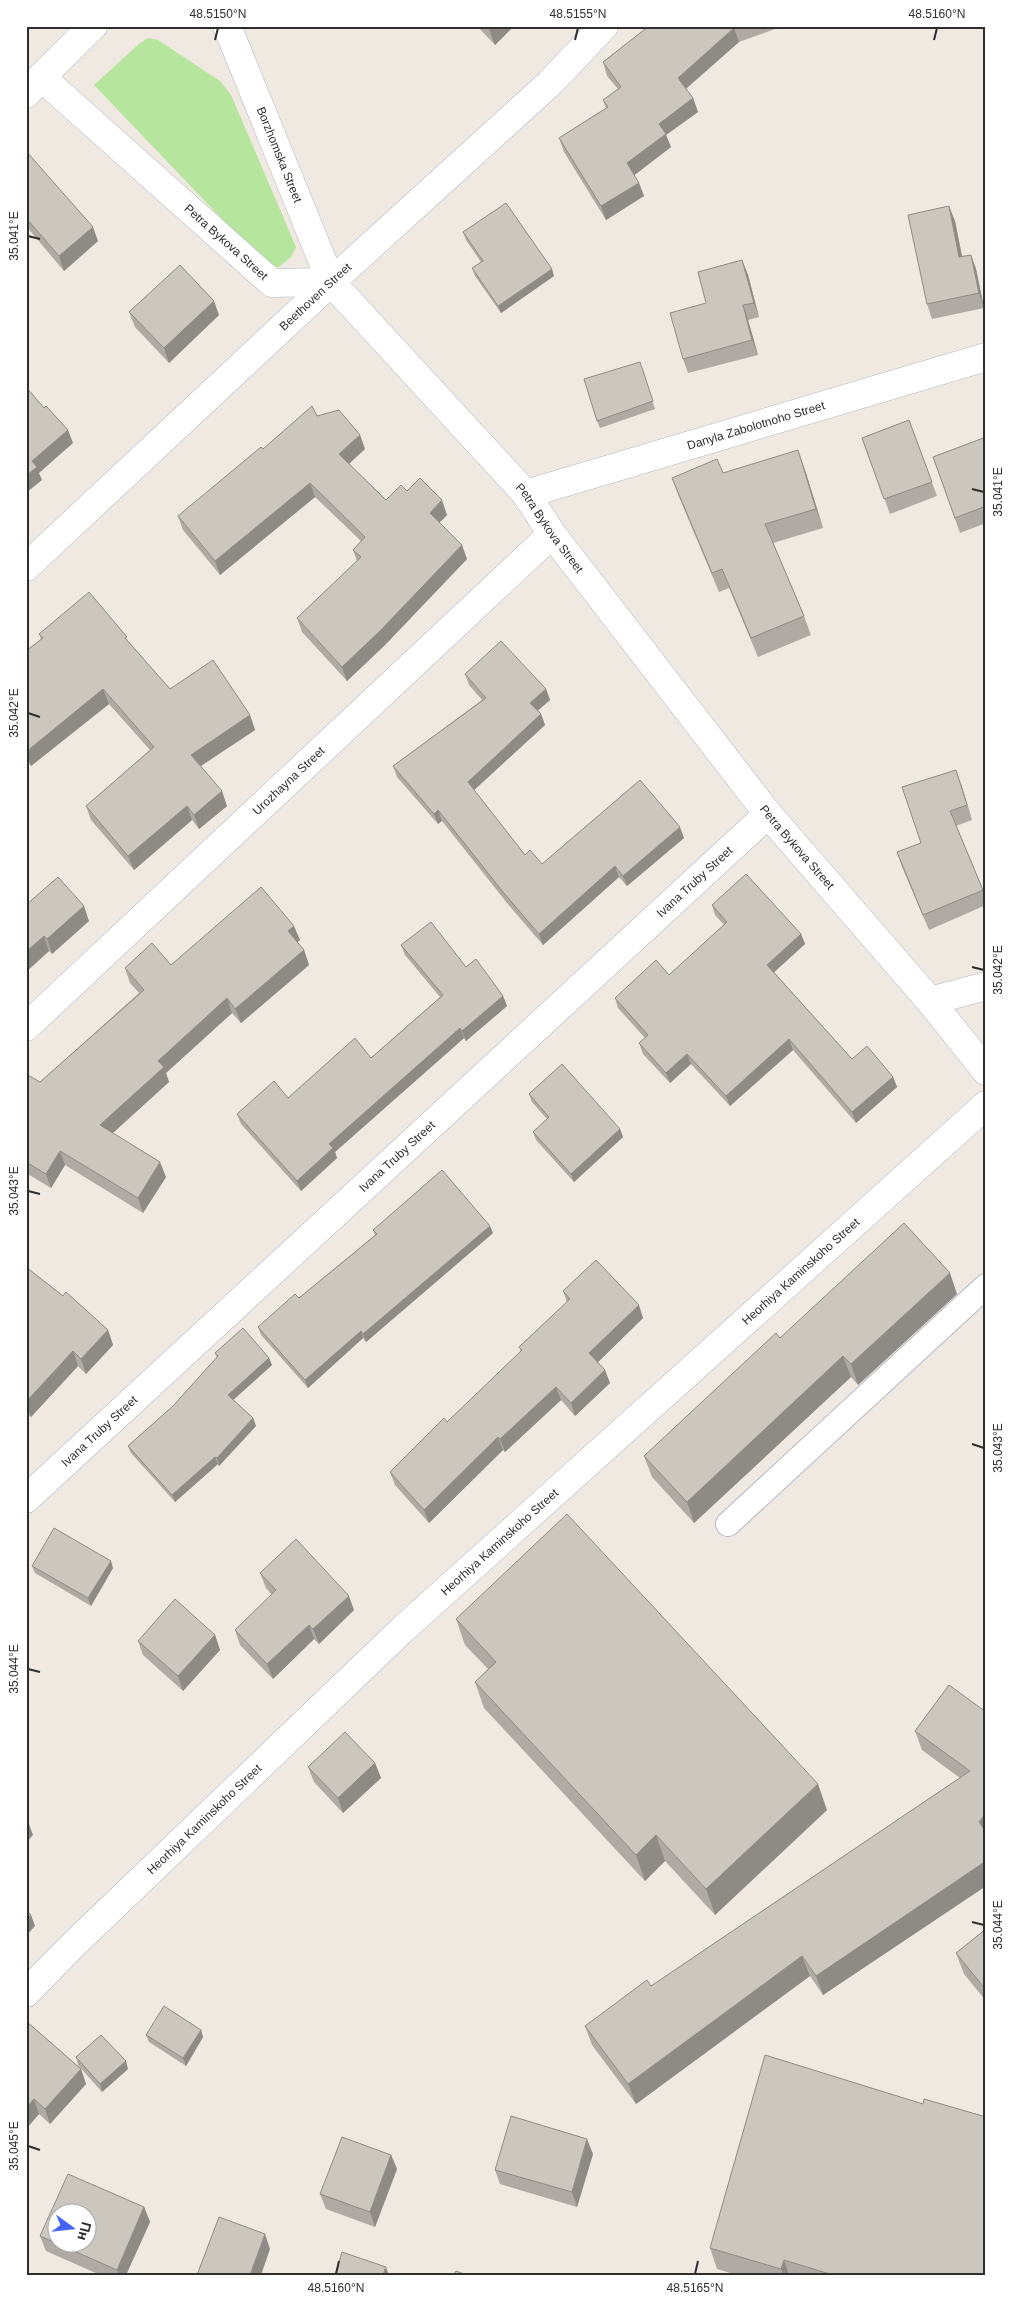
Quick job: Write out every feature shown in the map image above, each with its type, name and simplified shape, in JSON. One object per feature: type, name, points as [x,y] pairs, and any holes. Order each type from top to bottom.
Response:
[{"type":"street","points":[[34,86],[93,26]]},
{"type":"street","name":"Borzhomska Street","points":[[228,26],[332,282]]},
{"type":"street","name":"Beethoven Street","points":[[26,567],[332,282],[550,83],[604,26]]},
{"type":"street","name":"Petra Bykova Street","points":[[34,86],[272,283],[332,282],[526,494],[552,534],[768,814],[930,1001],[986,1071]]},
{"type":"street","name":"Danyla Zabolotnoho Street","points":[[526,494],[986,357]]},
{"type":"street","name":"Urozhayna Street","points":[[26,1027],[552,534]]},
{"type":"street","name":"Ivana Truby Street","points":[[26,1499],[768,814]]},
{"type":"street","points":[[930,1001],[986,986]]},
{"type":"street","name":"Heorhiya Kaminskoho Street","points":[[26,1993],[73,1945],[402,1629],[986,1105]]},
{"type":"lane","points":[[728,1524],[986,1286]]},
{"type":"green space","points":[[148,38],[158,40],[220,81],[231,95],[296,247],[291,257],[279,267],[267,266],[94,85]]},
{"type":"building","points":[[649,26],[739,26],[734,28],[678,78],[693,98],[659,124],[666,134],[627,163],[639,183],[601,206],[559,138],[608,107],[603,100],[621,87],[603,62]]},
{"type":"building","points":[[26,151],[93,227],[59,256],[26,218]]},
{"type":"building","points":[[506,203],[552,269],[498,306],[472,268],[483,261],[463,232]]},
{"type":"building","points":[[949,206],[959,257],[971,255],[979,293],[927,304],[908,215]]},
{"type":"building","points":[[742,260],[754,303],[743,305],[752,340],[683,359],[670,313],[706,303],[698,272]]},
{"type":"building","points":[[180,265],[214,301],[164,348],[129,312]]},
{"type":"building","points":[[640,362],[653,401],[597,421],[584,379]]},
{"type":"building","points":[[26,387],[44,408],[46,406],[68,430],[32,461],[37,467],[26,476]]},
{"type":"building","points":[[312,406],[317,416],[339,410],[360,435],[339,454],[386,500],[401,485],[407,491],[420,478],[442,500],[430,513],[462,545],[380,631],[342,667],[297,618],[361,557],[353,550],[365,537],[310,483],[215,561],[178,516],[261,447],[263,449]]},
{"type":"building","points":[[909,420],[932,482],[884,499],[862,438]]},
{"type":"building","points":[[986,437],[986,506],[955,518],[933,457]]},
{"type":"building","points":[[798,450],[816,509],[765,524],[804,616],[751,638],[722,569],[712,573],[672,478],[717,459],[723,473]]},
{"type":"building","points":[[89,592],[127,637],[125,638],[170,689],[213,660],[250,715],[191,755],[222,791],[194,815],[187,806],[128,856],[86,806],[154,747],[103,689],[26,752],[26,651],[43,638],[39,634]]},
{"type":"building","points":[[501,641],[546,689],[530,703],[541,714],[468,782],[525,855],[530,850],[542,864],[640,780],[680,827],[623,876],[615,866],[539,934],[438,810],[434,814],[393,766],[486,698],[465,674]]},
{"type":"building","points":[[956,770],[967,805],[950,811],[983,890],[923,915],[897,852],[921,843],[902,787]]},
{"type":"building","points":[[746,874],[801,934],[767,965],[852,1059],[867,1046],[893,1077],[852,1112],[789,1039],[726,1096],[687,1054],[666,1073],[639,1043],[648,1035],[615,998],[656,960],[669,975],[727,922],[712,905]]},
{"type":"building","points":[[58,877],[84,906],[47,939],[44,936],[26,952],[26,905]]},
{"type":"building","points":[[261,887],[294,926],[288,931],[304,950],[235,1009],[227,998],[158,1061],[164,1067],[100,1125],[160,1162],[138,1198],[60,1151],[46,1174],[26,1162],[26,1074],[40,1082],[144,990],[125,968],[152,943],[171,965]]},
{"type":"building","points":[[431,922],[466,967],[476,959],[503,996],[462,1031],[460,1028],[329,1144],[333,1148],[297,1181],[237,1114],[274,1081],[288,1098],[355,1038],[371,1058],[443,995],[401,945]]},
{"type":"building","points":[[562,1064],[620,1129],[571,1174],[533,1132],[549,1117],[529,1094]]},
{"type":"building","points":[[442,1170],[490,1226],[363,1334],[361,1331],[305,1380],[258,1327],[295,1294],[299,1298],[377,1234],[373,1230]]},
{"type":"building","points":[[904,1223],[950,1273],[851,1364],[843,1356],[687,1502],[644,1456],[776,1333],[780,1338]]},
{"type":"building","points":[[596,1260],[639,1305],[589,1353],[605,1370],[571,1403],[556,1387],[500,1439],[498,1437],[424,1510],[390,1472],[444,1418],[447,1422],[522,1350],[519,1347],[570,1299],[563,1291]]},
{"type":"building","points":[[26,1267],[63,1296],[66,1292],[108,1330],[81,1359],[73,1351],[26,1402]]},
{"type":"building","points":[[243,1328],[269,1358],[228,1395],[253,1418],[217,1458],[215,1457],[172,1495],[128,1446],[173,1406],[218,1356],[215,1353]]},
{"type":"building","points":[[567,1514],[818,1784],[706,1889],[656,1835],[636,1855],[475,1682],[496,1662],[456,1619]]},
{"type":"building","points":[[54,1528],[111,1561],[88,1598],[32,1566]]},
{"type":"building","points":[[296,1539],[349,1596],[313,1629],[309,1625],[267,1664],[235,1630],[276,1590],[260,1573]]},
{"type":"building","points":[[175,1599],[215,1635],[178,1676],[138,1641]]},
{"type":"building","points":[[949,1685],[986,1712],[986,1813],[979,1822],[986,1832],[986,1861],[816,1976],[802,1956],[628,2084],[585,2026],[647,1980],[651,1986],[970,1771],[915,1731]]},
{"type":"building","points":[[345,1732],[375,1763],[338,1798],[308,1767]]},
{"type":"building","points":[[26,1910],[31,1915],[26,1920]]},
{"type":"building","points":[[986,1929],[986,1990],[956,1953]]},
{"type":"building","points":[[164,2006],[201,2030],[183,2058],[146,2035]]},
{"type":"building","points":[[26,2021],[81,2069],[45,2109],[34,2099],[26,2108]]},
{"type":"building","points":[[101,2035],[126,2061],[100,2084],[76,2057]]},
{"type":"building","points":[[765,2055],[923,2104],[924,2099],[986,2117],[986,2275],[833,2275],[784,2260],[781,2269],[710,2248]]},
{"type":"building","points":[[511,2116],[587,2139],[572,2192],[495,2170]]},
{"type":"building","points":[[342,2137],[391,2155],[370,2212],[320,2194]]},
{"type":"building","points":[[68,2174],[144,2207],[117,2270],[81,2254],[98,2254],[98,2204],[54,2204]]},
{"type":"building","points":[[219,2217],[265,2234],[250,2275],[197,2275]]},
{"type":"building","points":[[48,2218],[48,2240],[40,2236]]},
{"type":"building","points":[[342,2252],[386,2267],[383,2275],[335,2275]]},
{"type":"building","points":[[456,2271],[467,2275],[454,2275]]}]
